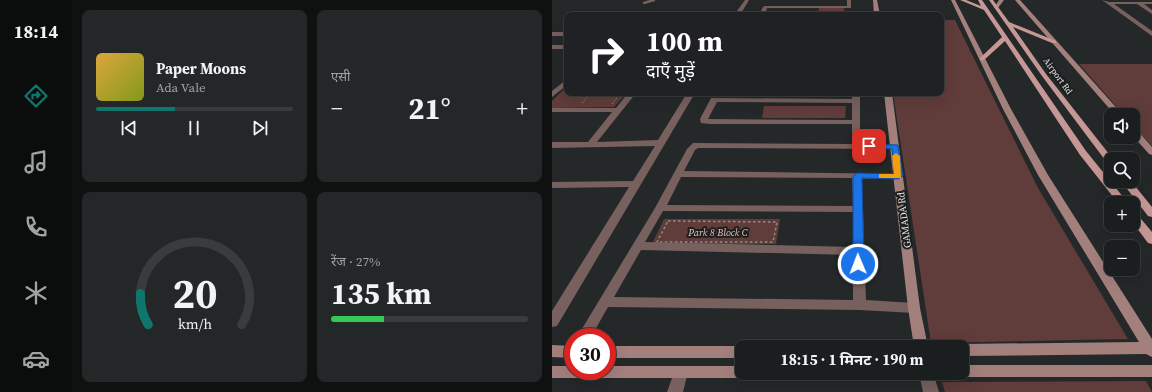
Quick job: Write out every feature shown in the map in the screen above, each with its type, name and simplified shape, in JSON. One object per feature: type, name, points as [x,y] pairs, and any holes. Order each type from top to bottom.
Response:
[{"type":"main road","points":[[962,0],[988,10]]},
{"type":"main road","points":[[980,0],[1083,153],[1117,196]]},
{"type":"main road","name":"Airport Rd","points":[[991,0],[1044,75],[1104,153]]},
{"type":"main road","points":[[1007,23],[1054,42]]},
{"type":"main road","points":[[982,59],[1006,37]]},
{"type":"main road","points":[[1132,188],[1152,214]]},
{"type":"main road","points":[[1140,225],[1152,240]]},
{"type":"street","points":[[739,12],[747,0]]},
{"type":"street","points":[[763,12],[769,0]]},
{"type":"street","points":[[849,0],[849,12]]},
{"type":"street","points":[[875,0],[877,12]]},
{"type":"street","points":[[953,0],[1043,176],[1151,350]]},
{"type":"street","points":[[996,7],[1002,0]]},
{"type":"street","points":[[1017,0],[1113,108]]},
{"type":"street","points":[[1106,2],[1152,3]]},
{"type":"street","points":[[1106,2],[1152,34]]},
{"type":"street","points":[[1138,3],[1152,12]]},
{"type":"street","points":[[765,7],[849,7]]},
{"type":"street","points":[[552,34],[564,34]]},
{"type":"street","points":[[553,47],[564,47]]},
{"type":"street","points":[[552,95],[564,84]]},
{"type":"street","points":[[591,144],[630,96]]},
{"type":"street","points":[[554,317],[689,96]]},
{"type":"street","name":"GAMADA Rd","points":[[888,96],[914,308],[920,340]]},
{"type":"street","points":[[856,122],[706,122],[704,119],[716,97],[856,97],[856,122],[856,146]]},
{"type":"street","points":[[552,110],[619,110]]},
{"type":"street","points":[[1140,139],[1152,152]]},
{"type":"street","points":[[552,145],[660,143]]},
{"type":"street","points":[[589,328],[660,208],[691,149],[700,144],[895,147]]},
{"type":"street","points":[[679,174],[898,176]]},
{"type":"street","points":[[857,176],[860,305]]},
{"type":"street","points":[[553,187],[635,184]]},
{"type":"street","points":[[660,208],[858,209]]},
{"type":"street","points":[[637,246],[858,251]]},
{"type":"street","points":[[604,302],[860,305],[914,308]]},
{"type":"street","points":[[969,350],[1151,350]]},
{"type":"street","points":[[552,351],[564,352]]},
{"type":"street","points":[[616,352],[735,352]]},
{"type":"street","points":[[969,371],[1152,371]]},
{"type":"street","points":[[552,372],[735,372]]},
{"type":"street","points":[[675,392],[681,372]]},
{"type":"street","points":[[928,380],[931,392]]},
{"type":"lane","points":[[644,2],[654,0]]},
{"type":"path","points":[[576,110],[588,96]]},
{"type":"path","points":[[610,105],[618,96]]},
{"type":"path","points":[[668,221],[777,222],[774,242],[657,242],[668,221]]},
{"type":"green space","points":[[819,8],[844,8],[844,12],[818,12]]},
{"type":"green space","points":[[944,20],[955,20],[1038,188],[1128,339],[969,342],[969,340],[931,340],[893,96],[944,96]]},
{"type":"green space","points":[[1079,64],[1152,64],[1152,146],[1140,133],[1140,108],[1118,108]]},
{"type":"green space","points":[[564,89],[564,96],[624,96],[614,107],[552,108],[552,101]]},
{"type":"green space","points":[[764,106],[846,106],[845,118],[762,118]]},
{"type":"green space","name":"Park 8 Block C","points":[[664,219],[780,219],[776,244],[652,244]]},
{"type":"green space","points":[[1146,381],[1152,392],[945,392],[942,382]]},
{"type":"slow traffic","points":[[882,176],[898,176],[896,156]]},
{"type":"route","points":[[858,264],[857,176],[898,176],[895,147],[869,146]]}]
